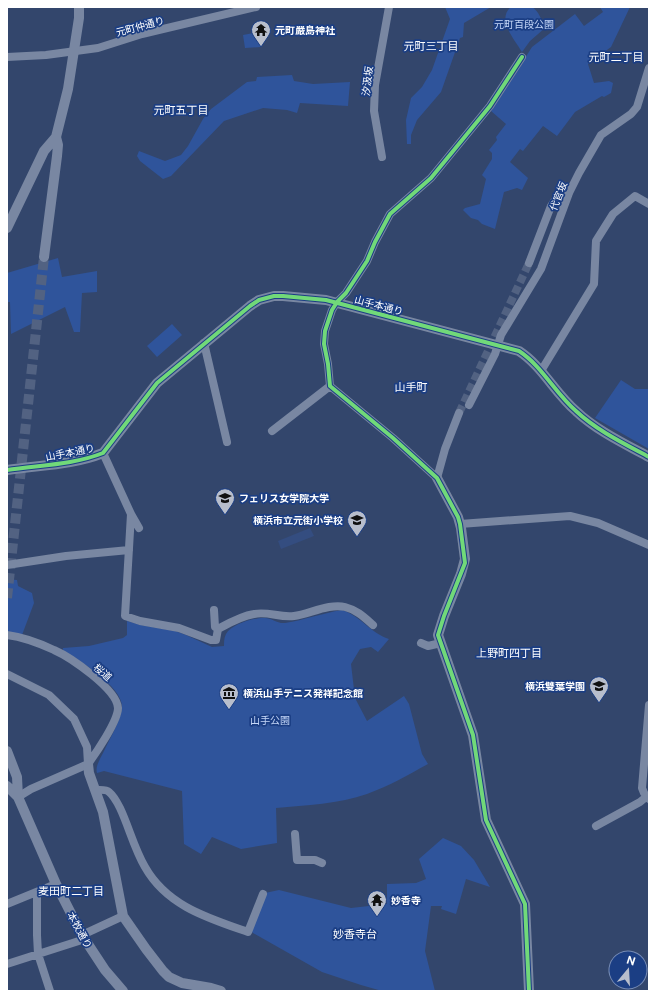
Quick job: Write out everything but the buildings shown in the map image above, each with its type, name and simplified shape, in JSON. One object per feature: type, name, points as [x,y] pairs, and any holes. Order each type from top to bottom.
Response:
[{"type":"street","points":[[7,228],[44,151],[56,137],[67,94],[79,18],[79,7]]},
{"type":"street","name":"元町仲通り","points":[[7,57],[46,55],[98,48],[142,34],[256,7]]},
{"type":"street","name":"汐汲坂","points":[[382,157],[374,111],[375,85],[390,7]]},
{"type":"street","points":[[522,57],[490,106],[431,178],[392,211],[375,242],[367,261],[346,293],[337,302],[332,310],[325,331],[324,344],[330,386],[393,438],[436,478],[458,517],[465,563],[439,631],[441,643],[473,735],[486,820],[525,904],[529,991]]},
{"type":"street","name":"代官坂","points":[[470,405],[495,354],[501,335],[541,269],[569,193],[601,135],[631,114],[637,108],[649,68]]},
{"type":"street","points":[[44,257],[57,156],[58,145],[56,137]]},
{"type":"street","points":[[529,263],[555,199],[562,194],[569,193]]},
{"type":"street","points":[[541,371],[594,284],[596,241],[613,214],[635,196],[649,204]]},
{"type":"street","name":"山手本通り","points":[[7,470],[91,458],[103,453],[157,383],[250,306],[259,300],[274,296],[337,302],[498,344],[519,351],[530,358],[570,405],[588,422],[649,457]]},
{"type":"street","points":[[204,343],[227,442]]},
{"type":"street","points":[[272,431],[330,386]]},
{"type":"street","points":[[436,478],[459,413]]},
{"type":"street","points":[[103,453],[139,528]]},
{"type":"street","points":[[131,514],[125,616],[140,622],[179,628],[211,640],[216,640],[218,630],[216,627],[214,610]]},
{"type":"street","points":[[460,524],[565,516],[598,523],[649,545]]},
{"type":"street","points":[[7,565],[66,556],[129,550]]},
{"type":"street","points":[[218,630],[238,619],[255,614],[268,613],[280,617],[294,616],[335,606],[343,606],[352,609],[373,625]]},
{"type":"street","name":"桜道","points":[[7,635],[16,636],[35,642],[61,654],[87,671],[114,696],[118,708],[116,717],[88,764]]},
{"type":"street","points":[[421,643],[428,646],[441,643]]},
{"type":"street","points":[[7,674],[48,696],[74,718],[87,747],[88,773],[103,812],[123,916],[146,949],[169,977],[199,988],[221,991]]},
{"type":"street","points":[[596,826],[648,798],[642,788],[649,705]]},
{"type":"street","name":"本牧通り","points":[[7,751],[17,777],[18,797],[56,884],[84,937],[105,970],[123,991]]},
{"type":"street","points":[[18,797],[30,788],[88,764]]},
{"type":"street","name":"本牧通り","points":[[7,786],[18,797]]},
{"type":"street","points":[[95,790],[106,790],[116,800],[129,828],[138,856],[150,875],[170,896],[184,906],[248,932],[263,894]]},
{"type":"street","points":[[295,834],[297,860],[315,860],[322,863]]},
{"type":"street","points":[[7,904],[56,884]]},
{"type":"street","points":[[37,897],[38,954],[50,991]]},
{"type":"street","points":[[7,964],[84,937],[123,916]]},
{"type":"green space","points":[[445,7],[491,7],[464,23],[463,37],[460,38],[441,92],[417,120],[411,135],[411,144],[407,144],[406,120],[411,98],[422,87],[432,70],[450,19]]},
{"type":"green space","name":"元町百段公園","points":[[511,7],[532,7],[538,14],[545,28],[530,41],[522,52],[511,36],[506,23],[505,17]]},
{"type":"green space","points":[[600,7],[630,7],[611,47],[588,64],[594,83],[609,81],[613,83],[611,93],[604,97],[602,96],[575,112],[557,136],[543,126],[523,151],[520,149],[510,162],[528,178],[522,190],[517,188],[504,192],[495,229],[471,218],[463,210],[465,208],[480,204],[486,179],[482,175],[492,159],[492,153],[489,150],[497,140],[496,137],[506,124],[491,111],[532,47],[575,14],[584,26],[603,12]]},
{"type":"green space","points":[[259,32],[261,47],[245,48],[243,35]]},
{"type":"green space","points":[[292,75],[294,81],[313,84],[350,82],[348,106],[300,103],[297,113],[287,110],[263,108],[224,121],[171,176],[163,179],[140,161],[137,156],[139,151],[165,161],[181,155],[188,146],[203,119],[211,109],[247,82],[256,81],[257,77]]},
{"type":"green space","points":[[58,258],[62,277],[97,271],[97,292],[82,293],[80,332],[74,332],[65,307],[11,334],[10,302],[7,302],[7,273]]},
{"type":"green space","points":[[172,324],[182,335],[157,357],[147,346]]},
{"type":"green space","points":[[621,380],[635,389],[649,389],[649,449],[595,418]]},
{"type":"green space","points":[[7,579],[17,580],[18,586],[32,593],[34,603],[22,635],[7,632]]},
{"type":"green space","name":"山手公園","points":[[342,610],[355,616],[376,633],[389,639],[378,652],[371,647],[360,649],[351,664],[355,698],[367,721],[404,696],[409,704],[422,754],[428,764],[367,794],[322,804],[276,808],[277,843],[241,849],[212,837],[201,854],[184,844],[182,791],[104,771],[97,773],[98,763],[119,719],[122,708],[121,700],[116,691],[108,683],[89,667],[63,650],[63,648],[89,646],[123,638],[127,635],[127,621],[175,631],[212,647],[224,646],[226,634],[233,628],[249,620],[265,618],[280,623],[285,623]]},
{"type":"green space","name":"妙香寺","points":[[443,838],[461,846],[474,860],[490,887],[466,879],[456,914],[441,909],[442,906],[431,906],[425,951],[435,991],[382,991],[361,985],[322,972],[251,931],[265,893],[279,890],[351,908],[387,904],[387,884],[416,883],[426,879],[419,859]]},
{"type":"shaded area","points":[[310,528],[314,536],[281,549],[278,541]]},
{"type":"tunnel","points":[[7,598],[44,257]]},
{"type":"tunnel","points":[[459,413],[529,263]]},
{"type":"cycle path","points":[[522,57],[490,106],[431,178],[390,214],[367,261],[346,293],[337,302],[332,310],[325,331],[324,344],[330,386],[393,438],[437,478],[458,517],[465,563],[438,635],[473,735],[486,820],[525,904],[529,991]]},
{"type":"cycle path","points":[[7,470],[80,460],[103,453],[157,383],[250,306],[259,300],[274,296],[326,300],[519,351],[535,364],[568,404],[584,418],[611,436],[649,457]]},
{"type":"place","name":"元町嚴島神社","points":[[261,47]]},
{"type":"place","name":"フェリス女学院大学","points":[[225,515]]},
{"type":"place","name":"横浜市立元街小学校","points":[[357,537]]},
{"type":"place","name":"横浜雙葉学園","points":[[599,703]]},
{"type":"place","name":"横浜山手テニス発祥記念館","points":[[229,710]]},
{"type":"place","name":"妙香寺","points":[[377,917]]},
{"type":"district","name":"元町三丁目","points":[[431,46]]},
{"type":"district","name":"元町二丁目","points":[[616,57]]},
{"type":"district","name":"元町五丁目","points":[[181,110]]},
{"type":"district","name":"山手町","points":[[411,387]]},
{"type":"district","name":"上野町四丁目","points":[[509,653]]},
{"type":"district","name":"麦田町二丁目","points":[[71,891]]},
{"type":"district","name":"妙香寺台","points":[[355,934]]}]
